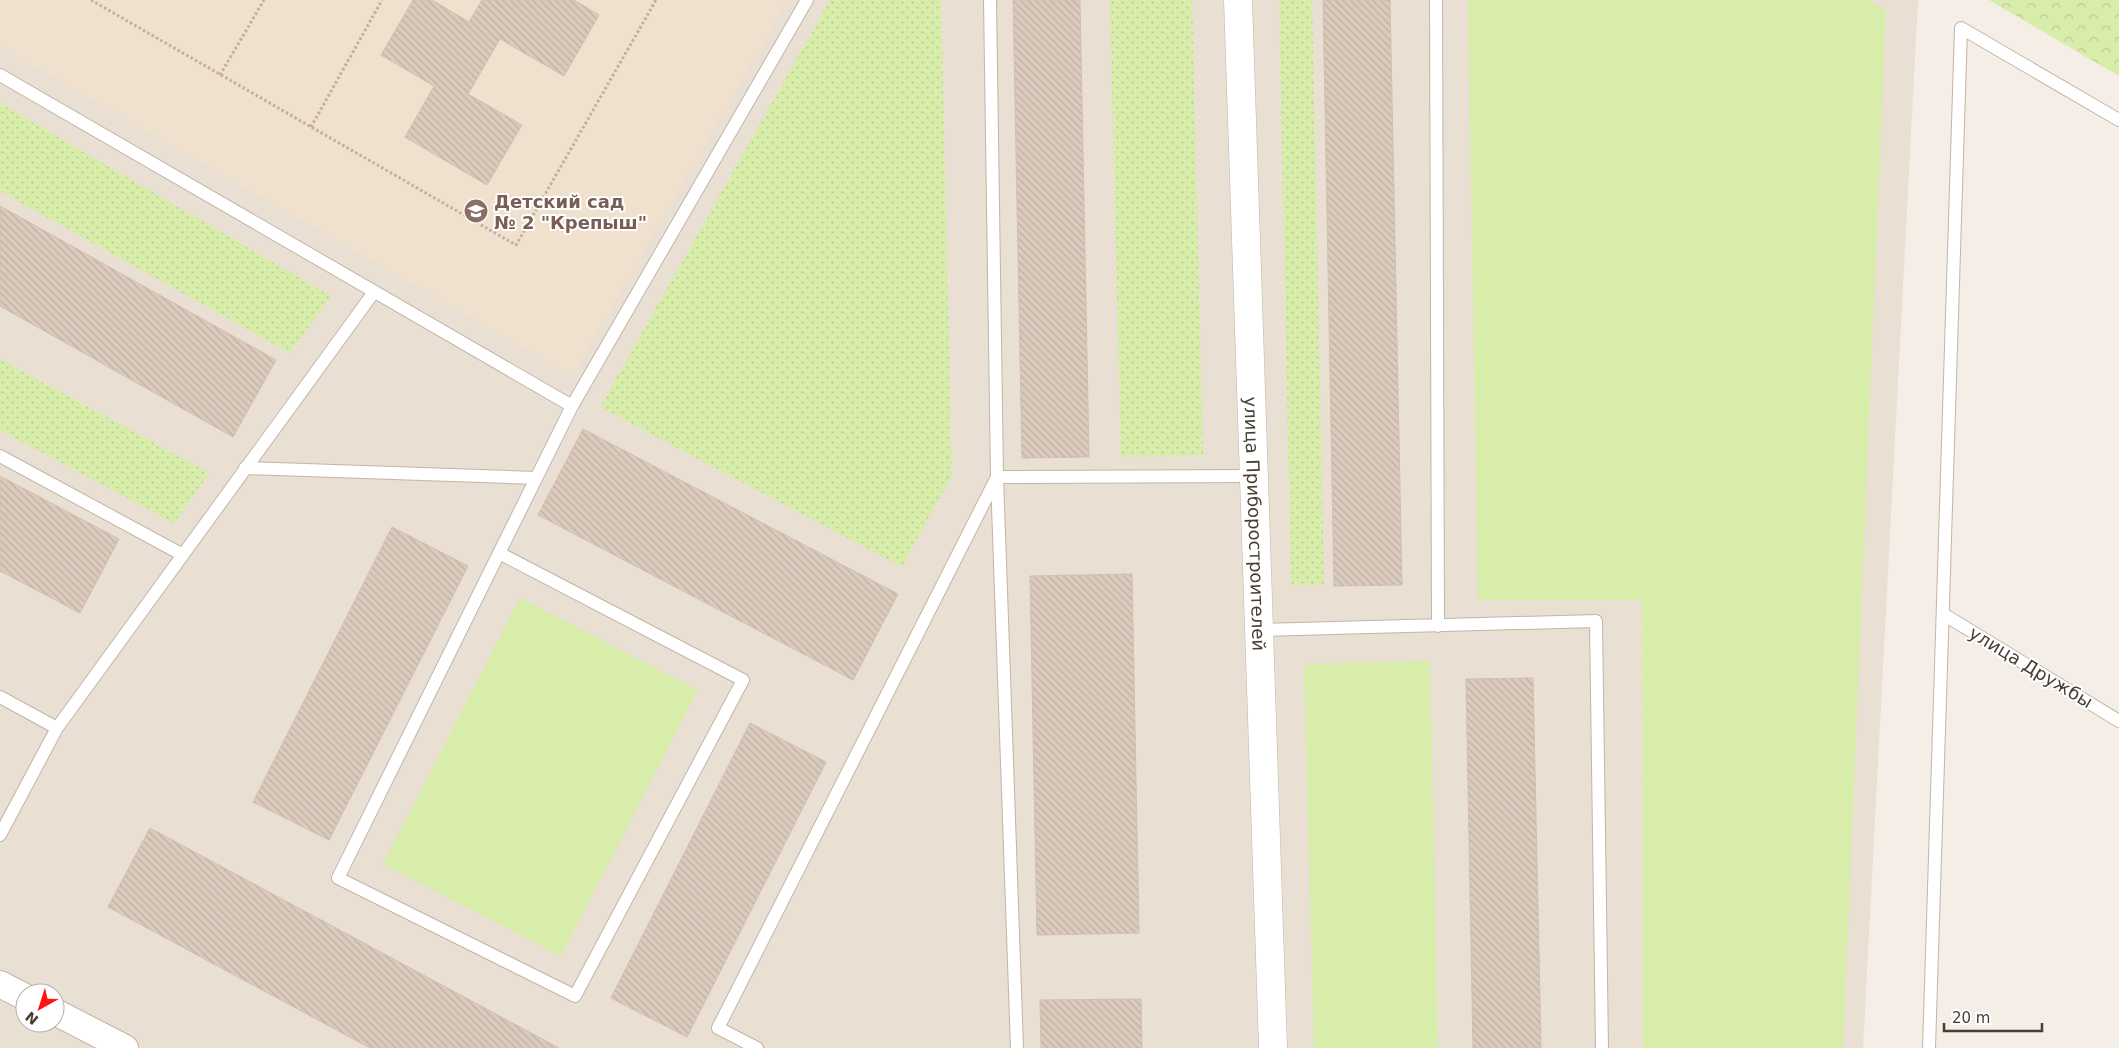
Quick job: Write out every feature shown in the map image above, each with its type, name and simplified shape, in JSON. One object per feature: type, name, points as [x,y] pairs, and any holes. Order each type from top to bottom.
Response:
[{"type":"street","name":"улица Приборостроителей","points":[[1238,0],[1273,1048]]},
{"type":"street","points":[[0,984],[15,992]]},
{"type":"street","points":[[65,1017],[125,1048]]},
{"type":"lane","points":[[499,553],[742,680],[575,996],[338,878],[536,478],[572,406],[807,0]]},
{"type":"lane","points":[[990,0],[997,477],[1017,1048]]},
{"type":"lane","points":[[1436,0],[1438,626]]},
{"type":"lane","points":[[1929,1048],[1962,28],[2119,120]]},
{"type":"lane","points":[[0,75],[572,406]]},
{"type":"lane","points":[[0,835],[57,728],[244,468],[374,292]]},
{"type":"lane","points":[[0,456],[183,555]]},
{"type":"lane","points":[[244,468],[536,478]]},
{"type":"lane","points":[[997,477],[1254,476]]},
{"type":"lane","points":[[757,1048],[718,1028],[997,477]]},
{"type":"lane","name":"улица Дружбы","points":[[1943,614],[2119,721]]},
{"type":"lane","points":[[1259,630],[1596,621],[1602,1048]]},
{"type":"lane","points":[[0,698],[57,728]]},
{"type":"path","points":[[91,0],[516,245],[656,0]]},
{"type":"path","points":[[220,75],[264,0]]},
{"type":"path","points":[[310,127],[382,0]]},
{"type":"shaded area","points":[[0,0],[1918,0],[1863,1048],[0,1048]]},
{"type":"shaded area","name":"Детский сад № 2 \"Крепыш\"","points":[[0,0],[788,0],[572,376],[0,47]]},
{"type":"green space","points":[[830,0],[941,0],[952,475],[902,567],[600,407]]},
{"type":"green space","points":[[1110,0],[1192,0],[1203,455],[1121,457]]},
{"type":"green space","points":[[1279,0],[1312,0],[1324,585],[1291,585]]},
{"type":"green space","points":[[1468,0],[1869,0],[1886,10],[1843,1048],[1643,1048],[1642,600],[1478,600]]},
{"type":"green space","points":[[1989,0],[2119,0],[2119,76]]},
{"type":"green space","points":[[0,103],[331,296],[290,353],[0,191]]},
{"type":"green space","points":[[0,359],[210,473],[174,523],[0,430]]},
{"type":"green space","points":[[520,598],[698,690],[561,956],[383,864]]},
{"type":"green space","points":[[1430,661],[1438,1048],[1314,1048],[1304,664]]},
{"type":"building","points":[[413,0],[432,0],[469,22],[482,0],[574,0],[599,15],[564,76],[500,39],[468,94],[522,125],[487,185],[405,137],[434,86],[381,55]]},
{"type":"building","points":[[1013,0],[1080,0],[1089,457],[1022,458]]},
{"type":"building","points":[[1323,0],[1390,0],[1402,585],[1334,586]]},
{"type":"building","points":[[0,206],[276,360],[233,437],[0,306]]},
{"type":"building","points":[[583,429],[898,594],[853,680],[538,515]]},
{"type":"building","points":[[0,476],[119,539],[80,613],[0,571]]},
{"type":"building","points":[[392,527],[468,566],[329,840],[253,802]]},
{"type":"building","points":[[1132,574],[1139,933],[1037,935],[1030,576]]},
{"type":"building","points":[[1533,678],[1541,1048],[1473,1048],[1466,679]]},
{"type":"building","points":[[750,723],[826,762],[687,1037],[611,998]]},
{"type":"building","points":[[150,828],[559,1048],[370,1048],[108,907]]},
{"type":"building","points":[[1141,999],[1142,1048],[1041,1048],[1040,1000]]},
{"type":"place","name":"Детский сад № 2 \"Крепыш\"","points":[[476,211]]}]
